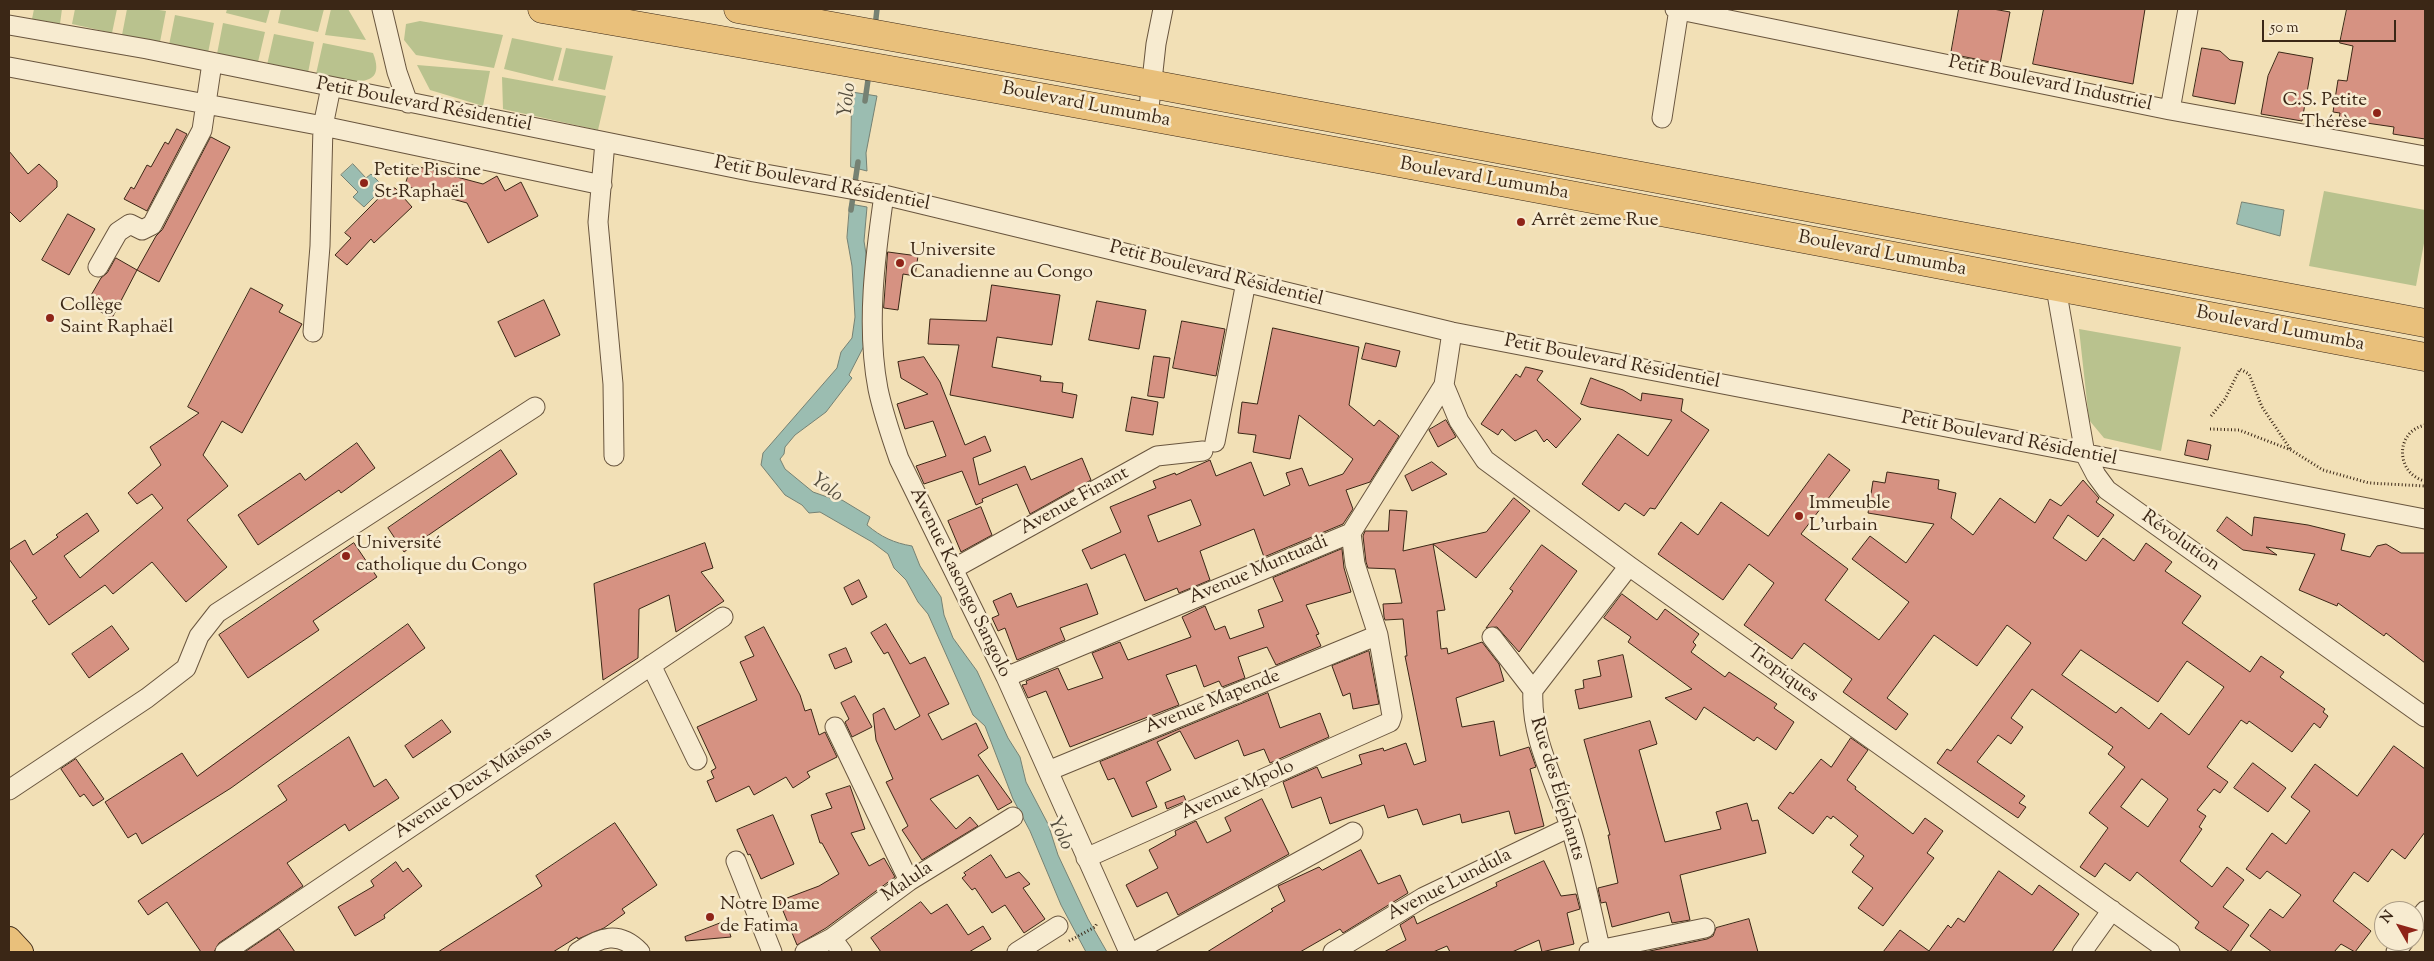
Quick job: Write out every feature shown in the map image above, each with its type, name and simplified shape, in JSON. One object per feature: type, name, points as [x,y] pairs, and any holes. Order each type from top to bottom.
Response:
[{"type":"highway","name":"Boulevard Lumumba","points":[[542,9],[828,58],[1148,117],[2425,357]]},
{"type":"highway","name":"Boulevard Lumumba","points":[[738,9],[1151,84],[2425,323]]},
{"type":"main road","points":[[9,939],[20,952]]},
{"type":"street","points":[[382,9],[397,72],[408,103]]},
{"type":"street","points":[[1148,117],[1151,84],[1163,9]]},
{"type":"street","points":[[1662,118],[1678,9]]},
{"type":"street","name":"Petit Boulevard Industriel","points":[[1678,9],[2170,110],[2425,156]]},
{"type":"street","points":[[2170,110],[2188,9]]},
{"type":"street","name":"Petit Boulevard Résidentiel","points":[[9,25],[879,194],[1452,332],[2425,519]]},
{"type":"street","points":[[98,267],[118,232],[130,224],[142,230],[152,225],[202,130],[212,63]]},
{"type":"street","points":[[9,67],[323,126],[602,185]]},
{"type":"street","points":[[313,332],[320,246],[323,126],[331,87]]},
{"type":"street","points":[[605,142],[598,222],[613,384],[614,456]]},
{"type":"street","name":"Avenue Kasongo Sangolo","points":[[879,194],[872,322],[878,388],[886,422],[899,459],[1006,677],[1129,952]]},
{"type":"street","name":"Avenue Finant","points":[[954,569],[1157,456],[1209,447],[1246,282]]},
{"type":"street","name":"Révolution","points":[[2056,288],[2085,454],[2096,475],[2107,490],[2425,717]]},
{"type":"street","points":[[1444,385],[1452,332]]},
{"type":"street","name":"Avenue Muntuadi","points":[[1006,677],[1351,533],[1444,385]]},
{"type":"street","name":"Tropiques","points":[[1444,385],[1459,420],[1485,460],[1630,566],[2170,952]]},
{"type":"street","points":[[9,790],[147,698],[186,668],[200,636],[217,613],[535,407]]},
{"type":"street","points":[[1351,533],[1355,564],[1378,635]]},
{"type":"street","name":"Rue des Éléphants","points":[[1597,951],[1570,827],[1539,741],[1532,709],[1534,690],[1630,566]]},
{"type":"street","name":"Avenue Deux Maisons","points":[[225,952],[652,666],[723,616]]},
{"type":"street","name":"Avenue Mpolo","points":[[1086,858],[1390,722],[1392,716],[1378,635]]},
{"type":"street","name":"Avenue Mapende","points":[[1048,771],[1378,635]]},
{"type":"street","points":[[1492,637],[1534,690]]},
{"type":"street","points":[[652,666],[697,760]]},
{"type":"street","points":[[835,726],[909,881]]},
{"type":"street","name":"Malula","points":[[805,952],[837,945],[909,881],[1013,817]]},
{"type":"street","name":"Avenue Lundula","points":[[1333,952],[1424,897],[1570,827]]},
{"type":"street","points":[[1134,952],[1353,832]]},
{"type":"street","points":[[736,861],[772,952]]},
{"type":"street","points":[[2082,952],[2112,910]]},
{"type":"street","points":[[1017,952],[1058,926]]},
{"type":"street","points":[[1597,951],[1704,928]]},
{"type":"street","points":[[578,952],[596,940],[613,937],[628,942],[640,952]]},
{"type":"path","points":[[2211,416],[2226,399],[2240,369],[2249,374],[2262,407],[2291,450]]},
{"type":"path","points":[[2425,425],[2416,427],[2404,440],[2402,454],[2407,468],[2417,479],[2425,481]]},
{"type":"path","points":[[2210,428],[2239,430],[2291,450],[2322,470],[2369,483],[2425,486]]},
{"type":"path","points":[[1073,940],[1095,927]]},
{"type":"green space","points":[[34,9],[62,9],[60,24],[32,19]]},
{"type":"green space","points":[[75,9],[117,9],[112,33],[72,24]]},
{"type":"green space","points":[[127,9],[166,11],[160,42],[122,35]]},
{"type":"green space","points":[[227,9],[270,9],[266,23],[226,13]]},
{"type":"green space","points":[[281,9],[324,9],[318,32],[278,23]]},
{"type":"green space","points":[[331,9],[348,9],[366,40],[325,35]]},
{"type":"green space","points":[[175,15],[214,23],[208,53],[169,45]]},
{"type":"green space","points":[[420,21],[503,35],[494,68],[416,55],[404,40],[406,24]]},
{"type":"green space","points":[[223,23],[265,32],[258,62],[217,54]]},
{"type":"green space","points":[[274,34],[314,42],[308,73],[267,65]]},
{"type":"green space","points":[[512,38],[562,48],[553,81],[504,69]]},
{"type":"green space","points":[[323,43],[373,53],[376,66],[374,75],[368,80],[359,81],[316,74]]},
{"type":"green space","points":[[566,48],[613,56],[605,90],[558,80]]},
{"type":"green space","points":[[417,65],[490,71],[483,106],[430,90]]},
{"type":"green space","points":[[502,77],[606,96],[598,130],[503,109]]},
{"type":"green space","points":[[2324,191],[2425,210],[2425,238],[2416,286],[2309,266]]},
{"type":"green space","points":[[2079,329],[2181,347],[2161,451],[2104,438],[2089,420]]},
{"type":"water","points":[[852,92],[877,96],[866,153],[867,171],[851,167]]},
{"type":"water","name":"Petite Piscine St-Raphaël","points":[[353,164],[366,178],[371,174],[384,187],[364,207],[353,197],[358,192],[341,175]]},
{"type":"water","points":[[2242,202],[2284,210],[2280,236],[2237,224]]},
{"type":"water","points":[[850,204],[867,207],[864,241],[866,254],[865,344],[849,375],[852,378],[826,412],[795,435],[785,447],[784,454],[780,459],[785,469],[813,492],[842,500],[870,517],[867,525],[877,533],[888,539],[912,546],[920,566],[941,597],[944,615],[953,638],[977,671],[1008,738],[1020,757],[1026,782],[1048,824],[1058,855],[1088,919],[1107,952],[1086,952],[1061,905],[1030,831],[1013,799],[985,726],[973,715],[928,614],[918,602],[906,580],[894,568],[888,554],[872,542],[820,512],[809,513],[802,505],[785,495],[761,465],[763,453],[837,368],[841,352],[852,338],[855,317],[852,266],[847,238]]},
{"type":"building","points":[[1959,9],[1993,9],[2010,12],[2000,64],[1951,54]]},
{"type":"building","points":[[2044,9],[2145,9],[2133,84],[2033,64]]},
{"type":"building","points":[[2347,9],[2425,9],[2425,139],[2393,134],[2394,127],[2339,119],[2340,113],[2333,112],[2338,80],[2347,81],[2353,46],[2340,43]]},
{"type":"building","points":[[2202,48],[2220,51],[2230,60],[2243,62],[2235,104],[2193,96]]},
{"type":"building","points":[[2279,52],[2313,58],[2302,121],[2261,114],[2268,76]]},
{"type":"building","points":[[177,129],[187,134],[147,211],[124,199],[131,187],[134,189],[147,165],[151,167],[165,142],[168,144]]},
{"type":"building","points":[[211,137],[230,147],[159,282],[137,270],[156,236],[162,230]]},
{"type":"building","points":[[9,151],[28,174],[39,164],[57,181],[57,187],[20,222],[9,211]]},
{"type":"building","points":[[412,165],[483,184],[497,176],[505,191],[521,182],[538,216],[488,243],[467,203],[405,186]]},
{"type":"building","points":[[389,188],[395,188],[412,207],[374,243],[371,239],[347,265],[335,255],[351,238],[345,233]]},
{"type":"building","points":[[68,214],[95,229],[69,275],[42,260]]},
{"type":"building","points":[[888,252],[918,256],[915,276],[903,274],[898,310],[884,308]]},
{"type":"building","points":[[116,258],[137,270],[112,318],[86,304],[101,278],[107,273]]},
{"type":"building","points":[[992,285],[1060,295],[1052,345],[997,337],[992,367],[1041,376],[1040,381],[1063,383],[1062,392],[1077,395],[1073,418],[950,395],[959,345],[928,344],[930,319],[986,321]]},
{"type":"building","points":[[251,288],[283,305],[279,312],[302,324],[242,433],[222,421],[203,455],[228,486],[187,520],[227,567],[186,602],[152,562],[113,594],[105,585],[49,625],[32,601],[37,598],[9,559],[9,550],[25,540],[33,555],[58,537],[56,535],[87,513],[99,531],[64,556],[80,578],[163,508],[152,494],[137,504],[128,493],[161,465],[150,447],[199,413],[188,407]]},
{"type":"building","points":[[544,300],[560,335],[515,357],[498,322]]},
{"type":"building","points":[[1097,301],[1146,310],[1139,349],[1089,340]]},
{"type":"building","points":[[1182,321],[1225,329],[1216,376],[1173,368]]},
{"type":"building","points":[[1273,328],[1359,347],[1349,405],[1374,426],[1379,420],[1399,436],[1370,482],[1346,490],[1353,509],[1343,524],[1264,557],[1254,529],[1200,551],[1210,580],[1179,593],[1177,588],[1145,601],[1125,554],[1091,569],[1082,550],[1121,532],[1110,507],[1156,488],[1153,481],[1175,473],[1176,475],[1210,460],[1216,476],[1251,462],[1264,496],[1290,485],[1286,473],[1302,468],[1309,486],[1343,474],[1353,459],[1299,415],[1290,459],[1253,452],[1256,435],[1238,433],[1242,402],[1257,404]],"holes":[[[1191,500],[1201,525],[1158,542],[1148,516]]]},
{"type":"building","points":[[1366,343],[1400,351],[1396,367],[1362,359]]},
{"type":"building","points":[[1154,356],[1170,358],[1164,398],[1148,396]]},
{"type":"building","points":[[924,357],[940,382],[965,445],[985,436],[991,451],[973,458],[979,485],[1025,466],[1031,480],[1082,458],[1091,480],[1030,514],[1017,484],[982,499],[983,502],[976,505],[962,471],[924,484],[916,466],[946,456],[933,421],[905,429],[897,404],[928,394],[901,378],[898,362]]},
{"type":"building","points":[[1526,367],[1543,371],[1537,380],[1581,419],[1556,448],[1547,439],[1544,442],[1536,430],[1515,441],[1502,429],[1498,435],[1481,424],[1516,374],[1520,377]]},
{"type":"building","points":[[1591,378],[1623,390],[1641,401],[1642,393],[1683,399],[1681,411],[1709,430],[1655,509],[1650,508],[1644,516],[1625,503],[1619,511],[1582,484],[1618,434],[1648,456],[1672,420],[1589,407],[1581,404]]},
{"type":"building","points":[[1132,397],[1158,402],[1153,435],[1126,431]]},
{"type":"building","points":[[1446,420],[1456,437],[1438,447],[1429,430]]},
{"type":"building","points":[[2188,440],[2211,445],[2208,460],[2185,455]]},
{"type":"building","points":[[357,443],[375,468],[341,493],[339,490],[258,545],[238,515],[300,473],[305,480]]},
{"type":"building","points":[[501,450],[517,474],[404,552],[388,528]]},
{"type":"building","points":[[1829,454],[1850,470],[1801,534],[1848,569],[1825,600],[1879,640],[1909,602],[1852,559],[1870,536],[1906,563],[1934,524],[1868,513],[1873,481],[1885,483],[1887,472],[1939,480],[1938,489],[1956,493],[1951,518],[1973,535],[2000,498],[2035,523],[2050,499],[2061,506],[2083,480],[2099,498],[2096,502],[2114,515],[2098,537],[2068,515],[2053,538],[2086,561],[2103,538],[2134,561],[2146,543],[2172,562],[2165,571],[2201,596],[2182,623],[2250,672],[2261,656],[2284,672],[2280,677],[2325,709],[2323,712],[2328,716],[2320,728],[2314,723],[2292,752],[2249,721],[2247,724],[2241,720],[2207,767],[2228,782],[2220,793],[2214,789],[2197,810],[2206,816],[2199,827],[2202,829],[2180,861],[2212,887],[2227,867],[2244,880],[2223,907],[2249,925],[2230,952],[2195,928],[2199,922],[2137,872],[2130,881],[2105,863],[2095,877],[2080,867],[2108,828],[2089,813],[2125,767],[2108,754],[2113,747],[2032,689],[2011,718],[2023,727],[2011,744],[1998,735],[1977,762],[2025,796],[2019,803],[2026,807],[2018,818],[1937,763],[1947,749],[1951,751],[2031,643],[2007,625],[1977,666],[1934,635],[1887,698],[1908,714],[1896,730],[1843,692],[1852,679],[1804,643],[1792,659],[1744,625],[1774,583],[1749,564],[1723,600],[1658,554],[1681,522],[1698,535],[1721,502],[1768,536]],"holes":[[[2081,650],[2158,702],[2187,661],[2224,687],[2189,735],[2161,713],[2149,729],[2121,707],[2116,713],[2062,675]],[[2142,779],[2168,799],[2148,827],[2121,807]]]},
{"type":"building","points":[[1432,462],[1447,474],[1412,491],[1405,476]]},
{"type":"building","points":[[1514,498],[1530,511],[1476,578],[1433,544],[1486,532]]},
{"type":"building","points":[[981,507],[992,535],[961,552],[948,521]]},
{"type":"building","points":[[1390,510],[1407,511],[1403,551],[1433,544],[1445,610],[1437,611],[1441,649],[1447,648],[1448,654],[1482,642],[1499,664],[1504,681],[1456,698],[1462,727],[1494,721],[1500,756],[1529,747],[1536,767],[1530,769],[1544,826],[1515,834],[1509,811],[1462,823],[1460,814],[1423,825],[1417,809],[1388,818],[1384,805],[1330,824],[1321,797],[1292,808],[1283,782],[1317,767],[1322,778],[1362,764],[1359,755],[1383,748],[1384,751],[1406,743],[1414,765],[1426,761],[1405,656],[1407,656],[1403,619],[1385,620],[1384,617],[1383,604],[1402,603],[1395,569],[1368,568],[1366,562],[1363,536],[1365,531],[1388,531]]},
{"type":"building","points":[[2227,517],[2252,536],[2254,517],[2308,525],[2345,534],[2341,550],[2370,557],[2377,546],[2386,544],[2401,553],[2425,553],[2425,663],[2386,633],[2384,636],[2338,603],[2337,606],[2299,590],[2315,554],[2266,547],[2277,555],[2243,550],[2217,531]]},
{"type":"building","points":[[354,543],[377,577],[313,621],[319,630],[248,678],[219,635]]},
{"type":"building","points":[[705,543],[713,568],[701,572],[724,601],[676,632],[669,595],[639,609],[638,658],[603,680],[594,584]]},
{"type":"building","points":[[1542,545],[1577,571],[1519,652],[1497,627],[1486,628],[1513,591],[1510,589]]},
{"type":"building","points":[[1342,549],[1344,568],[1351,592],[1306,605],[1319,634],[1316,635],[1321,646],[1276,665],[1267,647],[1238,657],[1245,678],[1222,687],[1219,681],[1204,687],[1196,665],[1166,675],[1179,705],[1070,747],[1046,691],[1028,698],[1022,685],[1027,684],[1026,681],[1058,668],[1068,690],[1103,678],[1092,653],[1120,642],[1128,660],[1191,637],[1182,617],[1205,606],[1215,630],[1225,626],[1230,639],[1264,627],[1258,610],[1283,601],[1273,578]]},
{"type":"building","points":[[859,580],[867,597],[852,605],[844,588]]},
{"type":"building","points":[[1087,584],[1098,614],[1060,628],[1065,640],[1017,660],[1005,628],[998,631],[992,618],[999,615],[993,601],[1011,593],[1017,607]]},
{"type":"building","points":[[1622,594],[1657,620],[1665,609],[1699,634],[1693,642],[1696,645],[1691,652],[1725,677],[1729,672],[1777,704],[1774,708],[1794,722],[1776,750],[1757,737],[1754,741],[1704,707],[1696,720],[1665,698],[1692,689],[1628,642],[1631,637],[1604,618]]},
{"type":"building","points":[[408,624],[425,648],[231,788],[142,844],[136,833],[128,838],[105,802],[182,753],[197,776]]},
{"type":"building","points":[[886,624],[910,664],[925,657],[949,704],[928,714],[942,740],[976,723],[988,748],[978,755],[1012,802],[998,810],[978,775],[930,799],[956,829],[970,817],[978,826],[922,860],[902,830],[908,826],[886,782],[893,779],[876,740],[873,714],[884,708],[895,730],[920,716],[888,652],[884,654],[871,633]]},
{"type":"building","points":[[112,626],[129,649],[89,678],[72,654]]},
{"type":"building","points":[[764,627],[800,695],[805,711],[811,709],[819,735],[825,732],[837,757],[807,772],[810,777],[793,788],[786,777],[754,795],[749,786],[716,802],[707,781],[714,778],[711,771],[716,768],[697,727],[757,700],[740,662],[754,656],[745,637]]},
{"type":"building","points":[[846,648],[852,662],[835,669],[829,655]]},
{"type":"building","points":[[1369,651],[1379,704],[1353,709],[1350,693],[1343,696],[1332,666]]},
{"type":"building","points":[[1623,655],[1632,697],[1579,709],[1575,690],[1584,688],[1583,680],[1601,676],[1598,661]]},
{"type":"building","points":[[1268,693],[1280,728],[1320,713],[1329,737],[1270,763],[1264,749],[1244,756],[1238,740],[1195,759],[1180,731],[1157,742],[1171,770],[1146,782],[1157,807],[1132,817],[1114,778],[1108,780],[1100,762]]},
{"type":"building","points":[[855,696],[872,727],[852,737],[845,722],[849,719],[841,703]]},
{"type":"building","points":[[442,720],[451,732],[413,758],[405,746]]},
{"type":"building","points":[[1650,721],[1657,744],[1639,750],[1665,842],[1721,829],[1716,812],[1747,803],[1752,821],[1758,820],[1766,853],[1680,875],[1690,920],[1672,923],[1669,912],[1612,927],[1606,902],[1601,903],[1598,888],[1618,883],[1608,835],[1610,835],[1584,740]]},
{"type":"building","points":[[349,737],[374,787],[386,779],[399,798],[349,831],[345,824],[287,863],[303,886],[219,943],[214,952],[201,952],[167,902],[148,915],[138,901],[287,800],[278,786]]},
{"type":"building","points":[[1851,738],[1868,750],[1847,780],[1856,787],[1855,789],[1913,834],[1925,818],[1943,831],[1927,853],[1934,858],[1883,926],[1858,908],[1873,888],[1852,872],[1864,856],[1850,845],[1858,836],[1833,816],[1831,819],[1827,816],[1813,834],[1778,808],[1790,792],[1793,794],[1821,759],[1831,767]]},
{"type":"building","points":[[2394,746],[2425,769],[2425,832],[2405,859],[2392,849],[2368,882],[2354,872],[2333,901],[2371,931],[2355,952],[2341,944],[2334,952],[2272,952],[2250,936],[2270,909],[2283,918],[2301,895],[2267,871],[2260,879],[2246,869],[2272,833],[2286,844],[2310,811],[2291,797],[2315,764],[2357,796]]},
{"type":"building","points":[[76,759],[104,799],[93,806],[84,794],[80,797],[61,769]]},
{"type":"building","points":[[2253,763],[2286,788],[2268,812],[2234,788]]},
{"type":"building","points":[[850,786],[865,829],[851,833],[869,866],[884,858],[895,877],[826,928],[797,945],[779,901],[819,886],[839,874],[822,843],[820,843],[811,815],[832,808],[826,794]]},
{"type":"building","points":[[1184,796],[1186,801],[1167,809],[1165,803]]},
{"type":"building","points":[[1262,799],[1289,854],[1178,915],[1167,892],[1137,907],[1126,885],[1158,868],[1149,850],[1176,835],[1175,831],[1196,821],[1207,843],[1231,831],[1225,818]]},
{"type":"building","points":[[773,815],[794,864],[761,879],[737,830]]},
{"type":"building","points":[[615,823],[657,885],[622,909],[625,913],[604,928],[578,939],[577,937],[553,952],[438,952],[542,886],[536,876]]},
{"type":"building","points":[[1361,850],[1378,884],[1400,875],[1408,893],[1343,933],[1340,929],[1300,952],[1207,952],[1273,911],[1271,909],[1285,901],[1278,886],[1319,867],[1322,870]]},
{"type":"building","points":[[991,855],[1006,878],[1019,872],[1030,884],[1023,888],[1045,919],[1024,933],[1005,905],[992,913],[975,888],[972,890],[962,878],[966,875],[964,873]]},
{"type":"building","points":[[1544,861],[1561,896],[1576,894],[1580,909],[1567,913],[1574,944],[1542,952],[1539,940],[1512,952],[1450,952],[1447,946],[1433,952],[1384,952],[1406,940],[1400,925],[1414,916],[1417,924],[1497,886],[1496,883]]},
{"type":"building","points":[[396,862],[403,872],[408,868],[422,886],[384,915],[385,918],[355,936],[338,907],[374,886],[371,881]]},
{"type":"building","points":[[1999,871],[2032,895],[2039,885],[2079,914],[2052,952],[1883,952],[1900,930],[1929,951],[1948,925],[1951,928],[1958,918],[1964,922]]},
{"type":"building","points":[[921,902],[931,914],[947,904],[968,935],[983,926],[991,939],[969,952],[881,952],[871,938]]},
{"type":"building","points":[[1749,919],[1758,952],[1645,952],[1707,939],[1713,936],[1716,928]]},
{"type":"building","points":[[726,921],[731,937],[686,941],[685,937]]},
{"type":"building","points":[[279,929],[295,952],[245,952]]},
{"type":"waterway","name":"Yolo","points":[[875,27],[877,9]]},
{"type":"waterway","name":"Yolo","points":[[865,101],[869,73]]},
{"type":"waterway","name":"Yolo","points":[[851,210],[858,162]]},
{"type":"place","name":"C.S. Petite Thérèse","points":[[2377,113]]},
{"type":"place","name":"Petite Piscine St-Raphaël","points":[[364,183]]},
{"type":"place","name":"Arrêt 2eme Rue","points":[[1521,222]]},
{"type":"place","name":"Universite Canadienne au Congo","points":[[900,263]]},
{"type":"place","name":"Collège Saint Raphaël","points":[[50,318]]},
{"type":"place","name":"Immeuble L'urbain","points":[[1799,516]]},
{"type":"place","name":"Université catholique du Congo","points":[[346,556]]},
{"type":"place","name":"Notre Dame de Fatima","points":[[710,917]]}]
